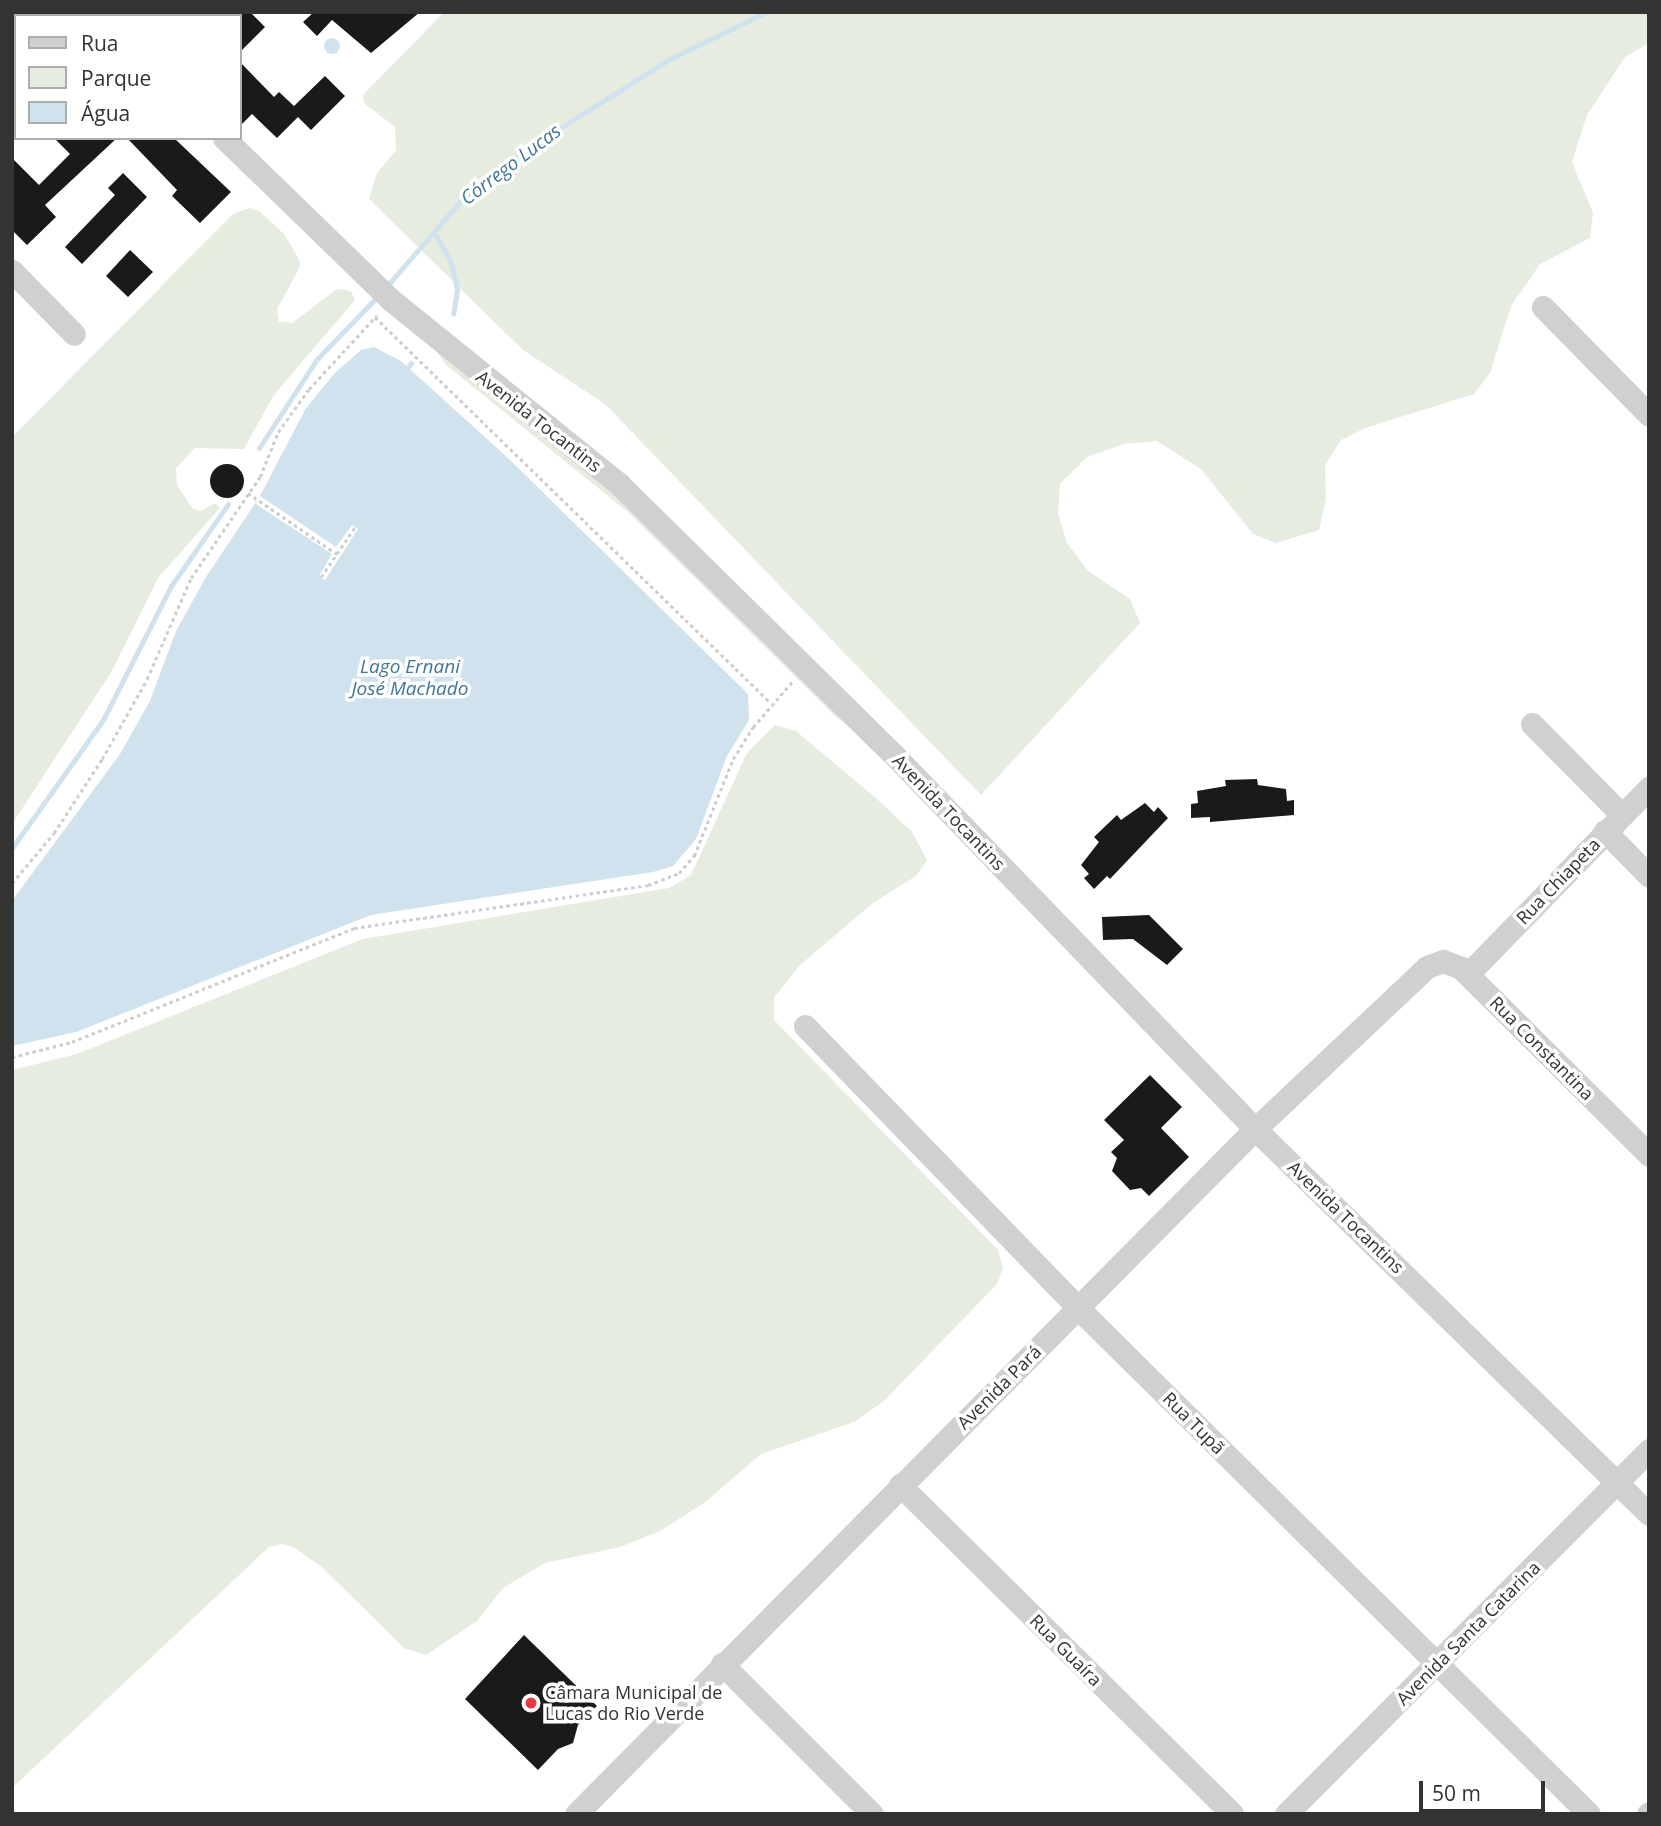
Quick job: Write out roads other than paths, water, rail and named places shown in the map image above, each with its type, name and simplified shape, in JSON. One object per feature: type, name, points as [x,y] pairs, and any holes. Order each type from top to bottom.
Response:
[{"type":"street","name":"Avenida Tocantins","points":[[225,140],[391,300],[620,484],[806,667],[1255,1129],[1649,1514]]},
{"type":"street","points":[[12,271],[74,334]]},
{"type":"street","points":[[1543,307],[1649,415]]},
{"type":"street","points":[[1532,724],[1622,815]]},
{"type":"street","name":"Rua Chiapeta","points":[[1468,974],[1649,788]]},
{"type":"street","points":[[1605,831],[1649,876]]},
{"type":"street","name":"Rua Constantina","points":[[1427,967],[1448,962],[1468,974],[1649,1155]]},
{"type":"street","name":"Avenida Pará","points":[[576,1814],[1255,1129],[1427,967]]},
{"type":"street","name":"Rua Tupã","points":[[805,1026],[1078,1308],[1588,1814]]},
{"type":"street","name":"Avenida Santa Catarina","points":[[1286,1814],[1649,1450]]},
{"type":"street","name":"Rua Guaíra","points":[[900,1485],[1231,1814]]},
{"type":"street","points":[[722,1664],[872,1814]]},
{"type":"water","points":[[329,38],[335,38],[340,46],[338,52],[329,54],[324,49],[324,43]]},
{"type":"water","name":"Lago Ernani José Machado","points":[[374,347],[401,361],[508,458],[748,694],[749,720],[727,756],[696,839],[673,866],[653,872],[371,915],[76,1032],[12,1046],[12,901],[120,754],[150,701],[176,631],[206,577],[260,496],[306,408],[335,373],[361,350]]},
{"type":"waterway","name":"Córrego Lucas","points":[[386,287],[464,197],[524,151],[668,60],[766,12]]},
{"type":"waterway","points":[[435,234],[451,263],[457,290],[453,314]]},
{"type":"waterway","name":"Córrego Lucas","points":[[259,448],[317,359],[379,295]]},
{"type":"waterway","points":[[408,367],[411,363]]},
{"type":"waterway","points":[[12,848],[103,720],[171,586],[228,504]]},
{"type":"place","name":"Câmara Municipal de Lucas do Rio Verde","points":[[531,1703]]}]
